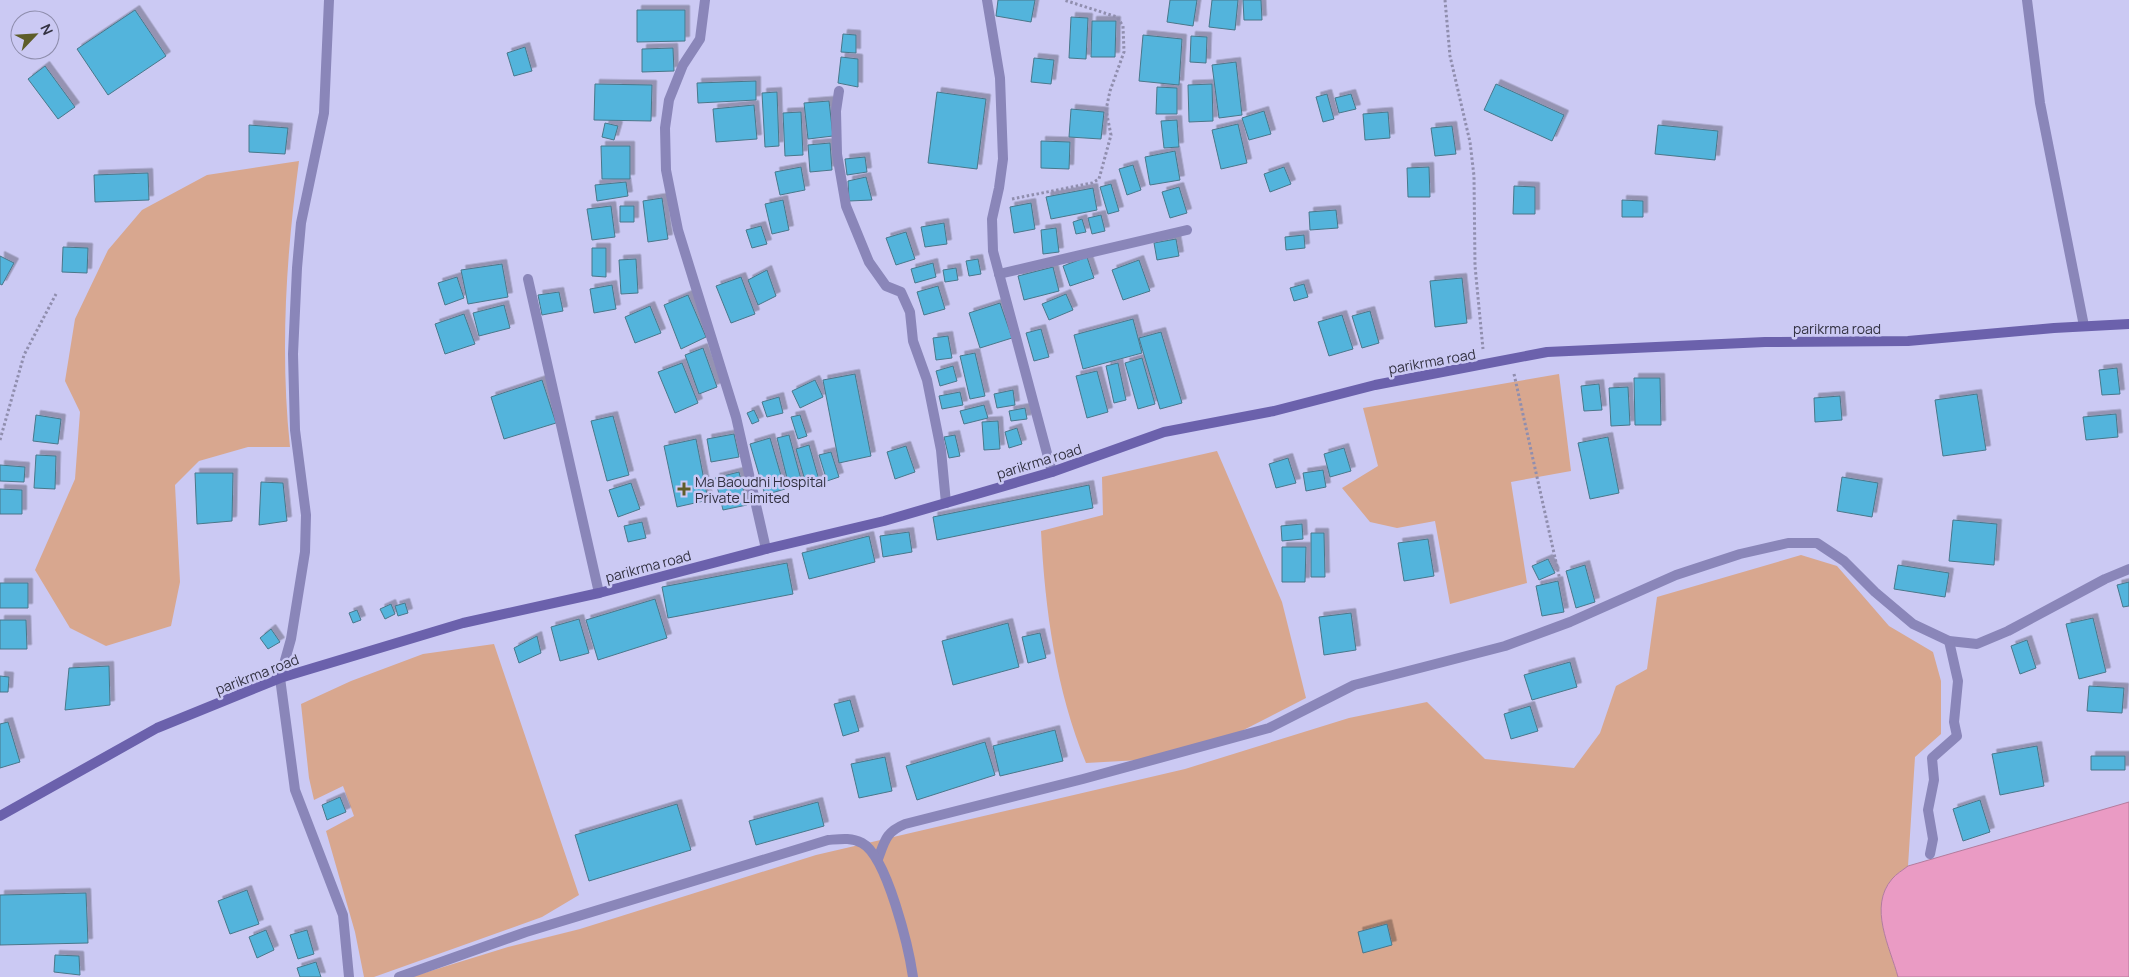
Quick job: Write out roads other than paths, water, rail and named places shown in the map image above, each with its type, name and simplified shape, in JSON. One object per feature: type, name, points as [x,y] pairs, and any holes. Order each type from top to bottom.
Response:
[{"type":"street","points":[[329,0],[324,113],[301,223],[293,354],[296,430],[306,514],[305,552],[291,639],[280,678],[296,790],[343,915],[349,977]]},
{"type":"street","points":[[705,0],[700,39],[684,65],[669,100],[666,128],[666,170],[678,230],[736,417],[766,549]]},
{"type":"street","points":[[987,0],[1000,78],[1002,159],[999,188],[994,203],[992,219],[993,251],[1052,472]]},
{"type":"street","points":[[2028,0],[2040,103],[2084,326]]},
{"type":"street","points":[[839,91],[836,111],[836,154],[846,206],[869,262],[886,286],[901,292],[910,312],[913,341],[927,380],[941,450],[946,503]]},
{"type":"street","points":[[999,274],[1187,230]]},
{"type":"street","points":[[528,279],[599,593]]},
{"type":"street","name":"parikrma road","points":[[0,816],[157,728],[280,678],[463,623],[599,593],[766,549],[884,521],[1052,472],[1164,432],[1274,411],[1375,384],[1485,366],[1547,352],[1766,342],[1908,341],[2129,324]]},
{"type":"street","points":[[878,859],[886,838],[892,830],[905,824],[1083,779],[1269,728],[1354,685],[1505,646],[1570,622],[1676,575],[1740,554],[1788,543],[1817,544],[1844,561],[1875,592],[1913,624],[1949,641],[1978,644],[2008,631],[2104,579],[2129,569]]},
{"type":"street","points":[[1930,854],[1933,839],[1928,810],[1934,780],[1932,758],[1956,736],[1954,722],[1958,681],[1949,641]]},
{"type":"street","points":[[399,977],[536,929],[828,840],[849,838],[863,843],[878,859],[909,954],[912,977]]},
{"type":"place","name":"Ma Baoudhi Hospital Private Limited","points":[[684,489]]}]
